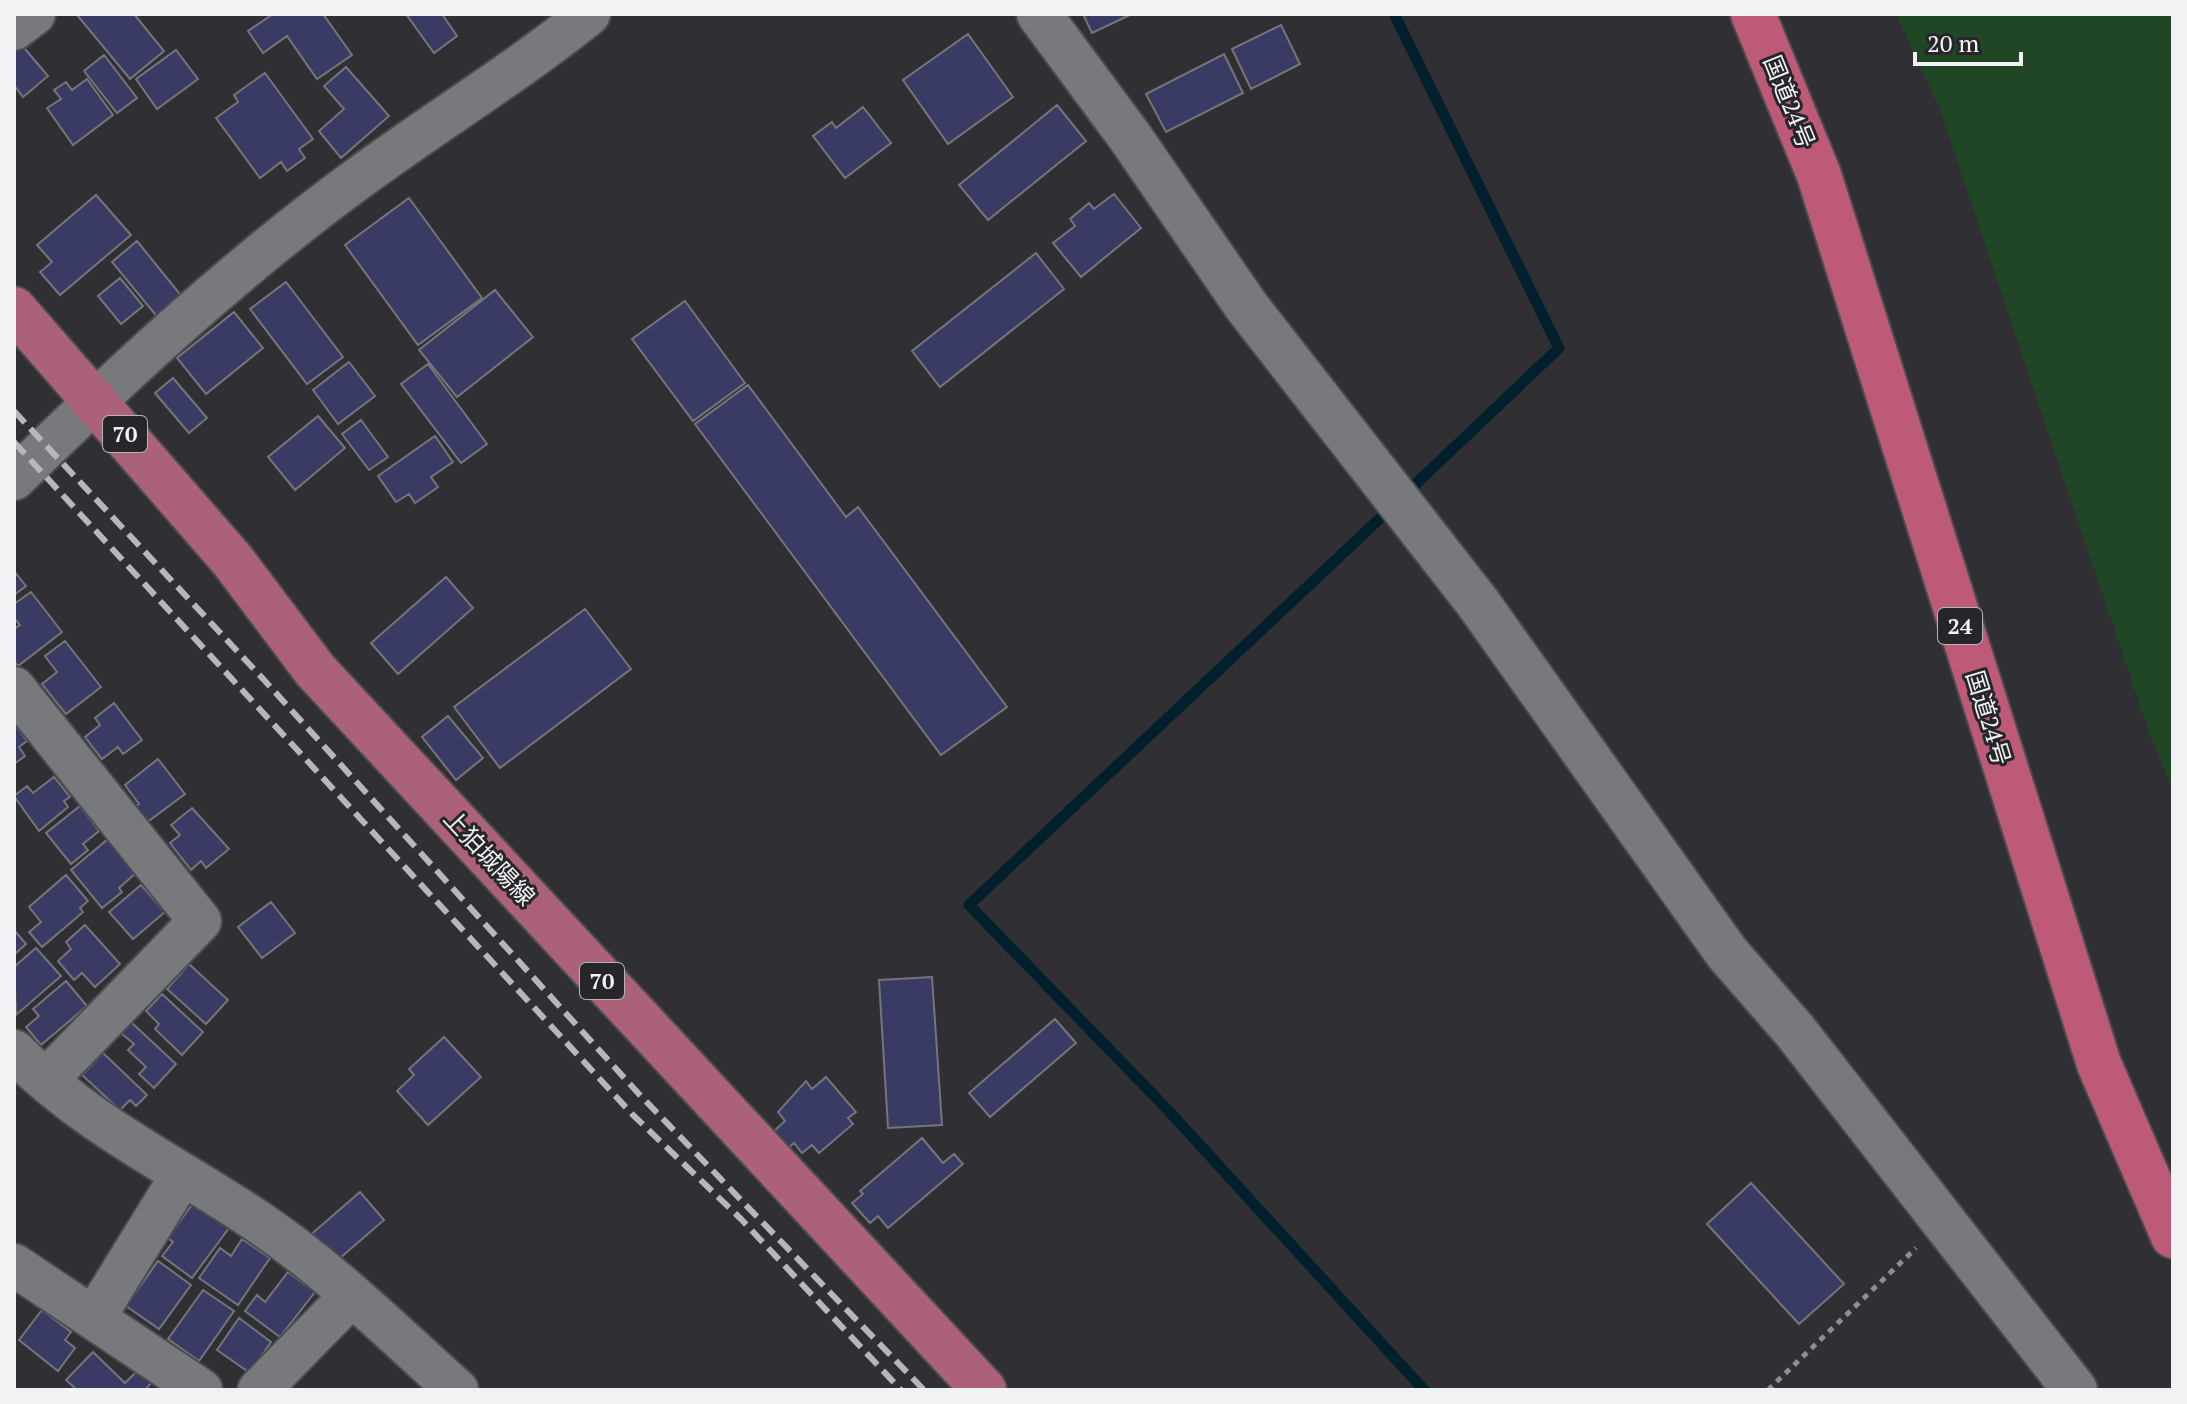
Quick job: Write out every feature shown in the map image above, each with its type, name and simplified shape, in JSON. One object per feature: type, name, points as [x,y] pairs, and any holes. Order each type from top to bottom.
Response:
[{"type":"highway","name":"国道24号","points":[[1753,14],[1819,175],[2099,1064],[2173,1236]]},
{"type":"main road","name":"上狛城陽線","points":[[14,309],[233,561],[315,670],[984,1390]]},
{"type":"street","points":[[14,29],[34,14]]},
{"type":"street","points":[[14,479],[172,330],[351,184],[537,56],[589,14]]},
{"type":"street","points":[[1039,14],[1130,137],[1247,307],[1396,502],[1478,603],[1727,953],[1795,1031],[2075,1390]]},
{"type":"street","points":[[14,688],[200,921],[47,1079]]},
{"type":"street","points":[[14,1051],[80,1112],[259,1222],[352,1295],[457,1390]]},
{"type":"street","points":[[95,1316],[182,1175]]},
{"type":"street","points":[[14,1265],[95,1316],[201,1390]]},
{"type":"street","points":[[259,1390],[352,1295]]},
{"type":"path","points":[[1768,1390],[1943,1222]]},
{"type":"green space","points":[[1896,14],[2173,14],[2173,791],[2149,732],[1938,104]]},
{"type":"building","points":[[134,14],[164,51],[130,79],[77,15]]},
{"type":"building","points":[[273,14],[323,14],[352,55],[317,79],[287,36],[263,53],[248,31]]},
{"type":"building","points":[[406,14],[442,14],[457,36],[434,53]]},
{"type":"building","points":[[1083,14],[1132,14],[1092,33]]},
{"type":"building","points":[[1281,25],[1300,64],[1251,89],[1232,49]]},
{"type":"building","points":[[968,34],[1013,97],[948,144],[903,80]]},
{"type":"building","points":[[19,42],[48,76],[23,97],[14,85],[14,46]]},
{"type":"building","points":[[176,50],[198,79],[157,109],[136,79]]},
{"type":"building","points":[[1224,54],[1243,93],[1166,132],[1146,94]]},
{"type":"building","points":[[104,55],[137,98],[117,113],[84,71]]},
{"type":"building","points":[[346,67],[389,116],[341,158],[319,131],[344,109],[324,86]]},
{"type":"building","points":[[265,73],[313,139],[299,149],[305,158],[287,171],[281,162],[260,178],[216,118],[238,102],[234,95]]},
{"type":"building","points":[[87,79],[113,115],[73,145],[47,108],[61,99],[54,90],[66,82],[72,90]]},
{"type":"building","points":[[1057,105],[1086,141],[988,220],[959,185]]},
{"type":"building","points":[[863,107],[891,143],[845,178],[813,136],[832,122],[836,128]]},
{"type":"building","points":[[1114,194],[1141,228],[1081,277],[1053,243],[1075,226],[1070,219],[1089,203],[1094,209]]},
{"type":"building","points":[[96,195],[131,235],[60,295],[40,272],[52,262],[37,245]]},
{"type":"building","points":[[409,198],[482,298],[418,345],[345,245]]},
{"type":"building","points":[[137,241],[183,298],[159,319],[112,262]]},
{"type":"building","points":[[1036,253],[1064,289],[940,387],[912,351]]},
{"type":"building","points":[[120,278],[143,306],[121,324],[98,296]]},
{"type":"building","points":[[286,282],[343,357],[307,384],[250,309]]},
{"type":"building","points":[[495,290],[533,337],[457,397],[419,350]]},
{"type":"building","points":[[685,301],[745,383],[693,421],[632,339]]},
{"type":"building","points":[[234,312],[263,348],[206,394],[177,358]]},
{"type":"building","points":[[349,362],[375,396],[338,424],[313,390]]},
{"type":"building","points":[[428,364],[487,444],[461,463],[401,384]]},
{"type":"building","points":[[173,378],[207,418],[189,433],[155,393]]},
{"type":"building","points":[[748,385],[846,517],[858,507],[1007,707],[941,755],[695,424]]},
{"type":"building","points":[[318,416],[345,448],[295,490],[268,457]]},
{"type":"building","points":[[361,420],[388,457],[369,470],[342,434]]},
{"type":"building","points":[[435,436],[453,462],[431,477],[438,487],[415,503],[409,494],[396,502],[378,476]]},
{"type":"building","points":[[14,571],[26,586],[14,595]]},
{"type":"building","points":[[446,577],[473,608],[398,674],[371,643]]},
{"type":"building","points":[[31,592],[62,632],[18,666],[14,661],[14,629],[20,625],[14,618],[14,604]]},
{"type":"building","points":[[585,609],[631,669],[500,768],[454,707]]},
{"type":"building","points":[[65,641],[101,687],[66,714],[42,684],[57,672],[45,656]]},
{"type":"building","points":[[114,703],[142,740],[123,754],[118,747],[102,759],[85,737],[100,725],[95,718]]},
{"type":"building","points":[[448,716],[483,758],[456,780],[422,737]]},
{"type":"building","points":[[14,723],[27,741],[19,747],[25,756],[14,764]]},
{"type":"building","points":[[158,759],[185,794],[146,823],[134,807],[139,804],[125,785]]},
{"type":"building","points":[[54,777],[70,797],[64,801],[68,807],[39,831],[14,796],[27,786],[33,793]]},
{"type":"building","points":[[80,806],[99,831],[83,844],[88,850],[71,864],[46,833]]},
{"type":"building","points":[[192,808],[229,849],[206,868],[201,861],[191,870],[170,843],[180,835],[171,825]]},
{"type":"building","points":[[108,839],[136,873],[119,888],[122,892],[102,908],[71,870]]},
{"type":"building","points":[[66,875],[88,901],[80,908],[83,912],[42,947],[29,932],[41,922],[29,907]]},
{"type":"building","points":[[141,885],[165,912],[133,939],[109,912]]},
{"type":"building","points":[[271,902],[295,933],[262,958],[238,927]]},
{"type":"building","points":[[85,925],[120,964],[95,987],[82,973],[74,980],[58,961],[71,949],[66,942]]},
{"type":"building","points":[[14,930],[26,944],[14,955]]},
{"type":"building","points":[[36,948],[61,976],[16,1015],[14,967]]},
{"type":"building","points":[[189,964],[228,1000],[206,1024],[167,989]]},
{"type":"building","points":[[932,977],[942,1125],[888,1128],[879,980]]},
{"type":"building","points":[[66,981],[87,1006],[41,1045],[26,1027],[39,1016],[33,1009]]},
{"type":"building","points":[[162,994],[203,1032],[182,1055],[155,1029],[159,1024],[146,1011]]},
{"type":"building","points":[[1055,1019],[1076,1043],[990,1117],[969,1093]]},
{"type":"building","points":[[131,1022],[176,1064],[154,1088],[139,1074],[146,1067],[128,1050],[134,1044],[121,1033]]},
{"type":"building","points":[[444,1037],[481,1077],[428,1125],[397,1091],[414,1075],[409,1069]]},
{"type":"building","points":[[103,1053],[147,1095],[136,1106],[130,1100],[120,1110],[82,1075]]},
{"type":"building","points":[[826,1077],[856,1112],[848,1118],[853,1124],[819,1153],[812,1145],[802,1153],[794,1143],[787,1149],[773,1132],[785,1121],[778,1112],[806,1081],[812,1089]]},
{"type":"building","points":[[922,1138],[943,1163],[954,1154],[963,1164],[888,1228],[878,1216],[870,1223],[852,1203],[863,1194],[860,1191]]},
{"type":"building","points":[[1751,1183],[1844,1284],[1799,1324],[1707,1224]]},
{"type":"building","points":[[360,1192],[384,1220],[332,1265],[308,1237]]},
{"type":"building","points":[[194,1202],[229,1228],[192,1278],[162,1256],[173,1242],[168,1238]]},
{"type":"building","points":[[242,1239],[270,1258],[238,1305],[199,1278],[220,1248],[231,1256]]},
{"type":"building","points":[[158,1261],[191,1285],[159,1329],[126,1306]]},
{"type":"building","points":[[288,1272],[315,1292],[280,1337],[245,1311],[257,1295],[265,1302]]},
{"type":"building","points":[[203,1290],[234,1311],[199,1361],[168,1339]]},
{"type":"building","points":[[42,1310],[71,1332],[65,1340],[75,1348],[58,1371],[19,1340]]},
{"type":"building","points":[[239,1318],[271,1342],[250,1373],[217,1350]]},
{"type":"building","points":[[93,1352],[125,1383],[138,1370],[152,1382],[145,1390],[77,1390],[66,1380]]},
{"type":"waterway","points":[[1394,14],[1559,348],[1403,496]]},
{"type":"waterway","points":[[1391,508],[969,905],[1167,1109],[1424,1390]]},
{"type":"railway","points":[[14,411],[265,681],[638,1093],[924,1390]]},
{"type":"railway","points":[[14,442],[632,1114],[741,1219],[901,1390]]}]
